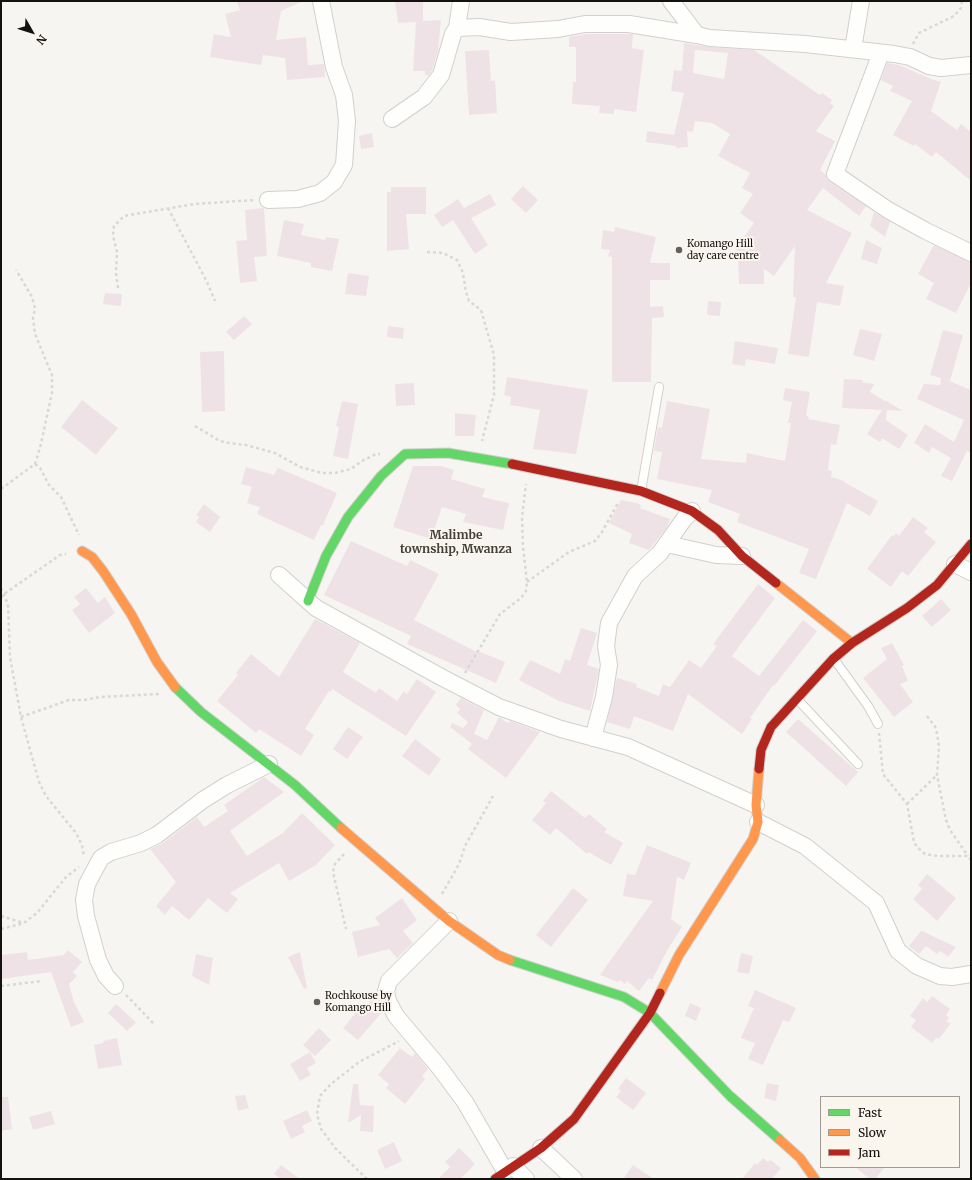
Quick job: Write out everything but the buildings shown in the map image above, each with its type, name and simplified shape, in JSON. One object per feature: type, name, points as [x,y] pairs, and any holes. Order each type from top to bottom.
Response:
[{"type":"street","points":[[268,200],[298,199],[320,193],[334,182],[344,165],[347,122],[344,95],[334,67],[321,1]]},
{"type":"street","points":[[392,119],[424,97],[441,75],[452,34],[457,28],[461,1]]},
{"type":"street","points":[[671,1],[697,35]]},
{"type":"street","points":[[853,49],[861,1]]},
{"type":"street","points":[[457,28],[479,27],[511,32],[558,29],[585,24],[629,24],[710,38],[853,49],[910,57],[929,66],[941,68],[971,65]]},
{"type":"street","points":[[881,53],[835,174],[888,210],[971,253]]},
{"type":"street","points":[[308,601],[326,556],[348,518],[381,476],[405,454],[448,453],[530,468],[640,491],[692,511],[718,530],[742,556],[852,643]]},
{"type":"street","points":[[593,738],[604,697],[609,665],[606,646],[609,623],[635,576],[667,544],[684,519],[692,511]]},
{"type":"street","points":[[667,544],[716,555],[742,556]]},
{"type":"street","points":[[504,1172],[541,1148],[574,1120],[650,1014],[679,955],[753,839],[758,822],[756,805],[761,750],[770,727],[833,659],[852,643],[907,608],[937,585],[971,544]]},
{"type":"street","points":[[82,551],[92,558],[103,571],[131,614],[157,662],[178,691],[201,712],[295,785],[356,842],[449,921],[498,955],[542,971],[624,997],[650,1014],[730,1096],[800,1158],[814,1179]]},
{"type":"street","points":[[955,564],[971,572]]},
{"type":"street","points":[[279,575],[316,608],[498,707],[561,729],[628,747],[756,805]]},
{"type":"street","points":[[115,986],[106,976],[98,960],[88,923],[84,900],[87,884],[101,858],[111,852],[141,843],[157,835],[209,796],[269,764]]},
{"type":"street","points":[[758,822],[805,846],[872,900],[880,911],[898,952],[917,966],[940,976],[952,977],[971,974]]},
{"type":"street","points":[[449,921],[418,950],[389,981],[386,991],[388,1001],[396,1016],[465,1102],[504,1172],[526,1179]]},
{"type":"street","points":[[541,1148],[574,1179]]},
{"type":"lane","points":[[640,491],[659,387]]},
{"type":"lane","points":[[833,659],[868,706],[878,724]]},
{"type":"lane","points":[[796,698],[858,764]]},
{"type":"path","points":[[910,57],[915,38],[919,33],[954,16],[961,8],[962,1]]},
{"type":"path","points":[[118,288],[116,273],[117,252],[113,236],[114,226],[124,216],[168,208],[232,200],[268,200]]},
{"type":"path","points":[[168,208],[207,282],[215,301]]},
{"type":"path","points":[[427,252],[442,254],[457,260],[463,273],[469,301],[481,310],[494,355],[494,395],[477,458]]},
{"type":"path","points":[[1,489],[35,464],[52,394],[52,375],[39,348],[33,318],[35,308],[32,297],[16,270]]},
{"type":"path","points":[[194,426],[220,440],[275,453],[300,467],[322,473],[336,473],[351,469],[376,454],[405,454]]},
{"type":"path","points":[[1,598],[4,594],[60,555],[82,551],[78,533],[61,497],[49,485],[40,468],[35,464]]},
{"type":"path","points":[[457,686],[500,614],[520,598],[526,591],[527,582],[523,547],[522,518],[524,497],[530,468]]},
{"type":"path","points":[[527,582],[569,552],[587,546],[599,538],[624,488]]},
{"type":"path","points":[[1,588],[8,604],[10,657],[21,717],[39,782],[46,796],[76,833],[82,845],[83,860]]},
{"type":"path","points":[[21,717],[69,700],[151,695],[178,691]]},
{"type":"path","points":[[927,716],[936,728],[939,746],[937,776],[948,825],[971,860]]},
{"type":"path","points":[[878,724],[883,774],[907,804],[914,842],[917,847],[924,854],[968,856]]},
{"type":"path","points":[[907,804],[937,776]]},
{"type":"path","points":[[434,908],[459,864],[465,846],[493,796]]},
{"type":"path","points":[[346,930],[333,872],[335,864],[356,842]]},
{"type":"path","points":[[1,929],[24,923],[37,913],[66,877],[82,864],[83,874],[87,884]]},
{"type":"path","points":[[1,916],[24,923]]},
{"type":"path","points":[[1,986],[42,981]]},
{"type":"path","points":[[115,986],[131,998],[155,1025]]},
{"type":"path","points":[[367,1179],[336,1149],[321,1130],[318,1114],[320,1096],[331,1084],[358,1062],[399,1041],[416,1040]]},
{"type":"traffic: fast","points":[[308,601],[326,556],[348,517],[381,476],[405,454],[448,453],[512,464]]},
{"type":"traffic: fast","points":[[175,687],[201,712],[295,785],[341,828]]},
{"type":"traffic: fast","points":[[510,960],[624,997],[650,1013],[730,1096],[780,1140]]},
{"type":"traffic: slow","points":[[82,551],[92,557],[103,571],[131,614],[157,662],[175,687]]},
{"type":"traffic: slow","points":[[776,583],[852,643]]},
{"type":"traffic: slow","points":[[660,993],[679,955],[753,839],[758,822],[756,805],[759,769]]},
{"type":"traffic: slow","points":[[341,828],[449,921],[498,955],[510,960]]},
{"type":"traffic: slow","points":[[780,1140],[800,1158],[815,1179]]},
{"type":"traffic: jam","points":[[512,464],[641,491],[692,511],[718,530],[742,556],[776,583]]},
{"type":"traffic: jam","points":[[759,769],[761,750],[771,727],[833,659],[852,643],[907,608],[937,585],[971,544]]},
{"type":"traffic: jam","points":[[495,1179],[541,1148],[574,1119],[650,1013],[660,993]]},
{"type":"place","name":"Komango Hill day care centre","points":[[679,250]]},
{"type":"place","name":"Rochkouse by Komango Hill","points":[[317,1002]]},
{"type":"district","name":"Malimbe township, Mwanza","points":[[456,543]]}]
